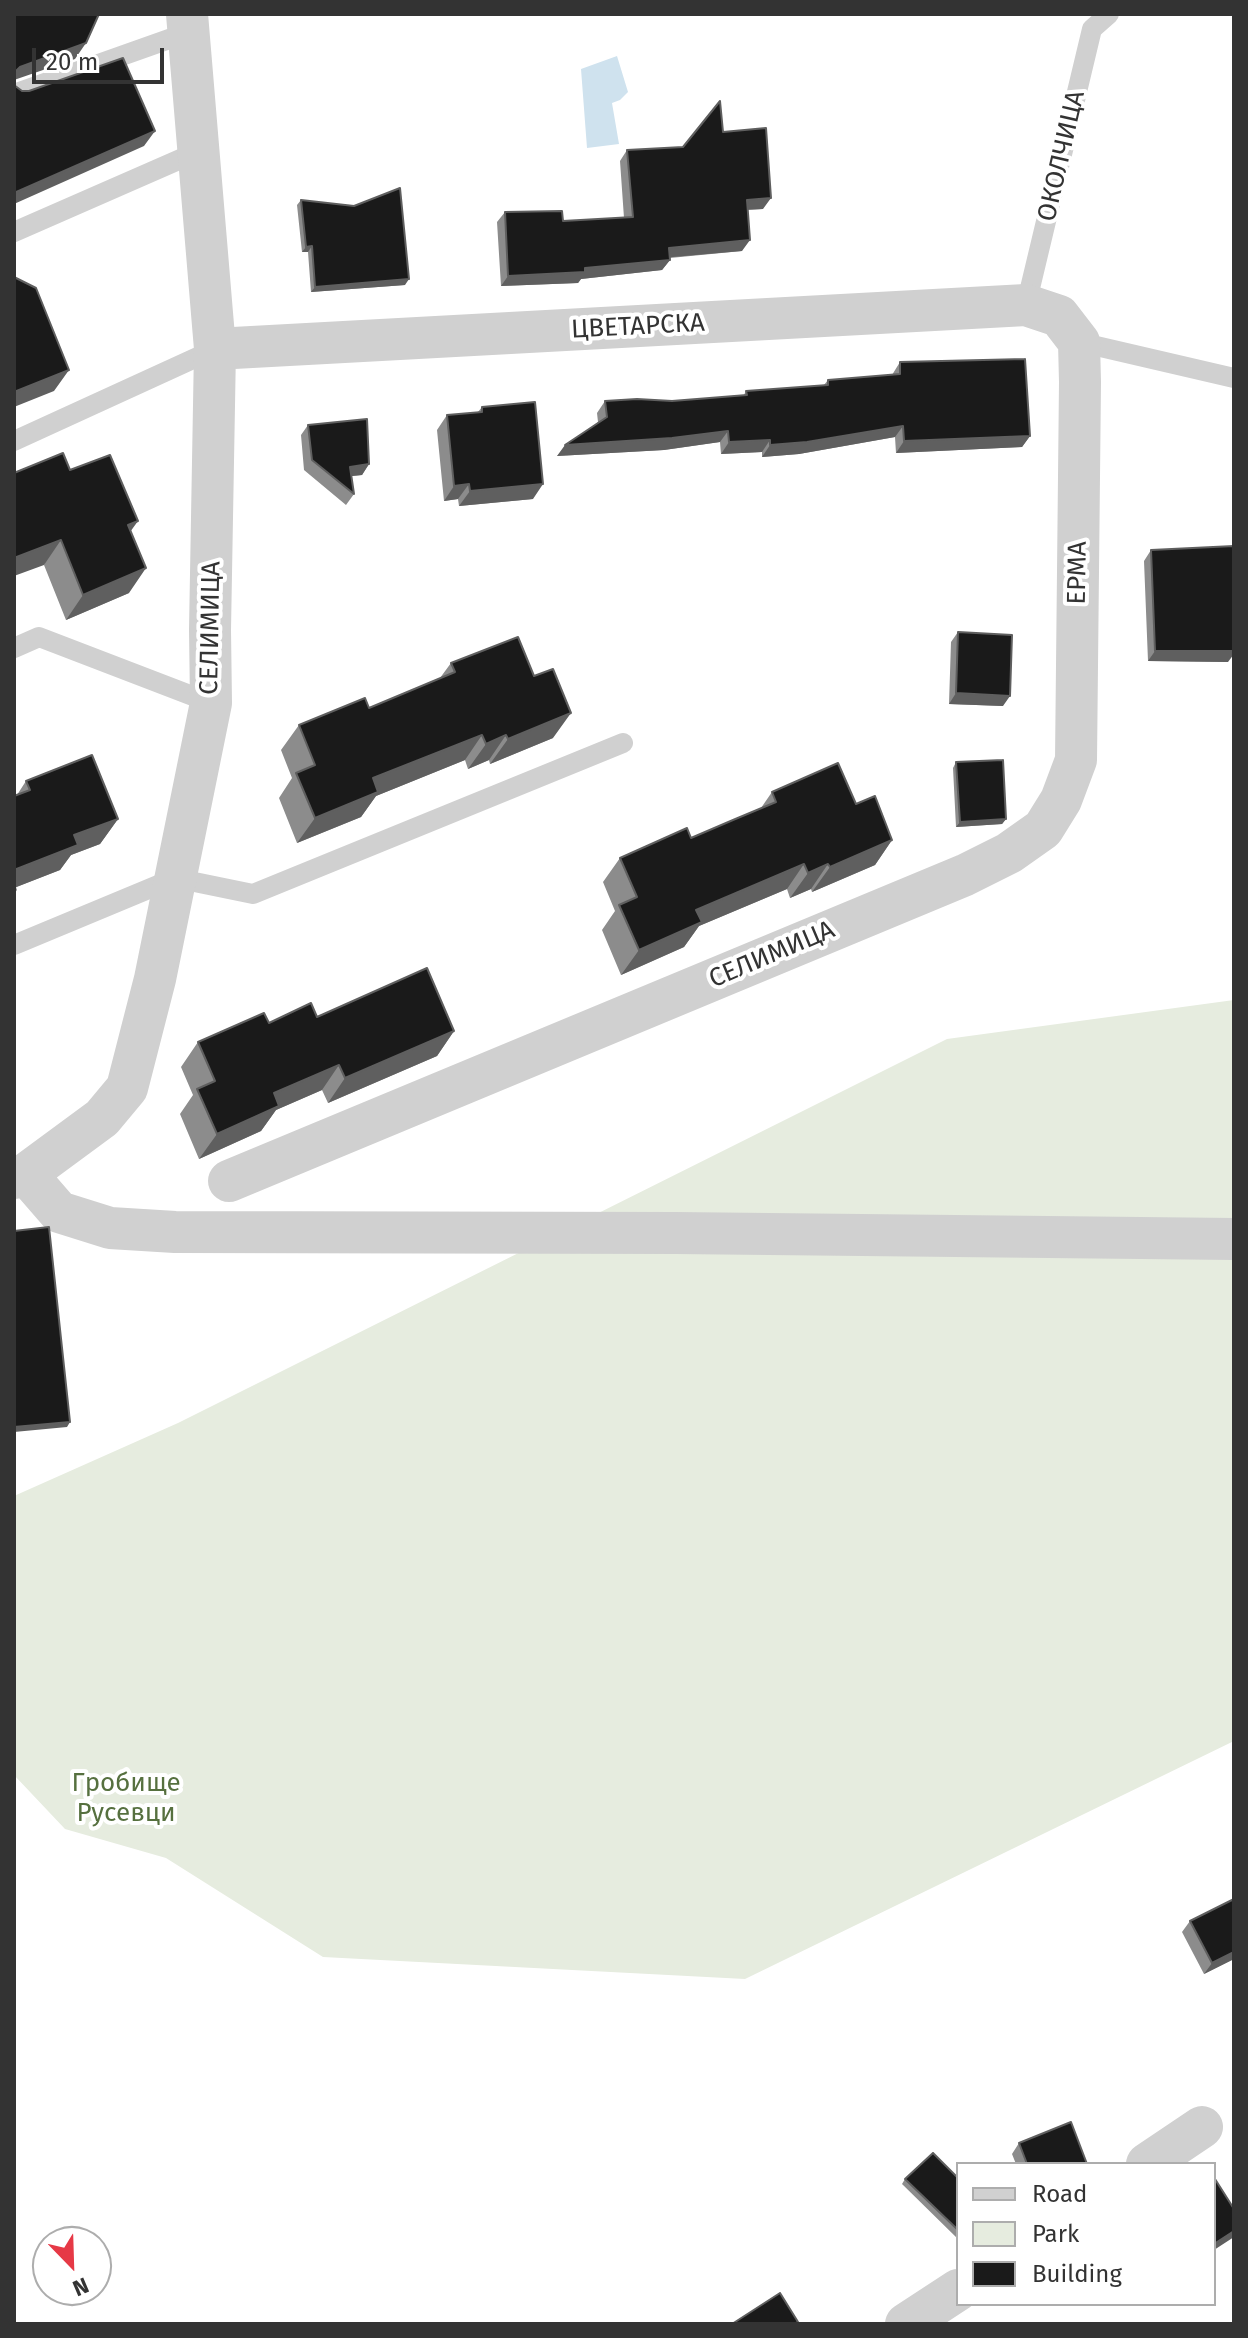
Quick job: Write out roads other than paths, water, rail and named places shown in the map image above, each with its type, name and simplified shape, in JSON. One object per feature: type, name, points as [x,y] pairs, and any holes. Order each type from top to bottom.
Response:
[{"type":"street","name":"СЕЛИМИЦА","points":[[20,1176],[102,1118],[127,1088],[145,1020],[211,703],[215,349],[188,23]]},
{"type":"street","name":"ЦВЕТАРСКА","points":[[215,349],[1055,321]]},
{"type":"street","name":"ЕРМА","points":[[1043,829],[1061,800],[1076,760],[1055,321]]},
{"type":"street","name":"СЕЛИМИЦА","points":[[229,1181],[965,875],[1009,853],[1043,829]]},
{"type":"street","points":[[20,1176],[59,1212],[110,1228],[162,1232],[692,1233],[1234,1239]]},
{"type":"street","points":[[1150,2162],[1202,2127]]},
{"type":"street","points":[[906,2324],[956,2291]]},
{"type":"lane","name":"ОКОЛЧИЦА","points":[[1055,321],[1092,29],[1109,14]]},
{"type":"lane","points":[[14,94],[188,23]]},
{"type":"lane","points":[[14,232],[199,151]]},
{"type":"lane","points":[[1055,321],[1234,378]]},
{"type":"lane","points":[[14,441],[215,349]]},
{"type":"lane","points":[[14,648],[39,637],[211,703]]},
{"type":"lane","points":[[14,945],[175,878],[253,894],[623,743]]},
{"type":"water","points":[[617,56],[628,92],[612,103],[619,144],[587,148],[581,69]]},
{"type":"park label","name":"Гробище Русевци","points":[[126,1799]]}]
